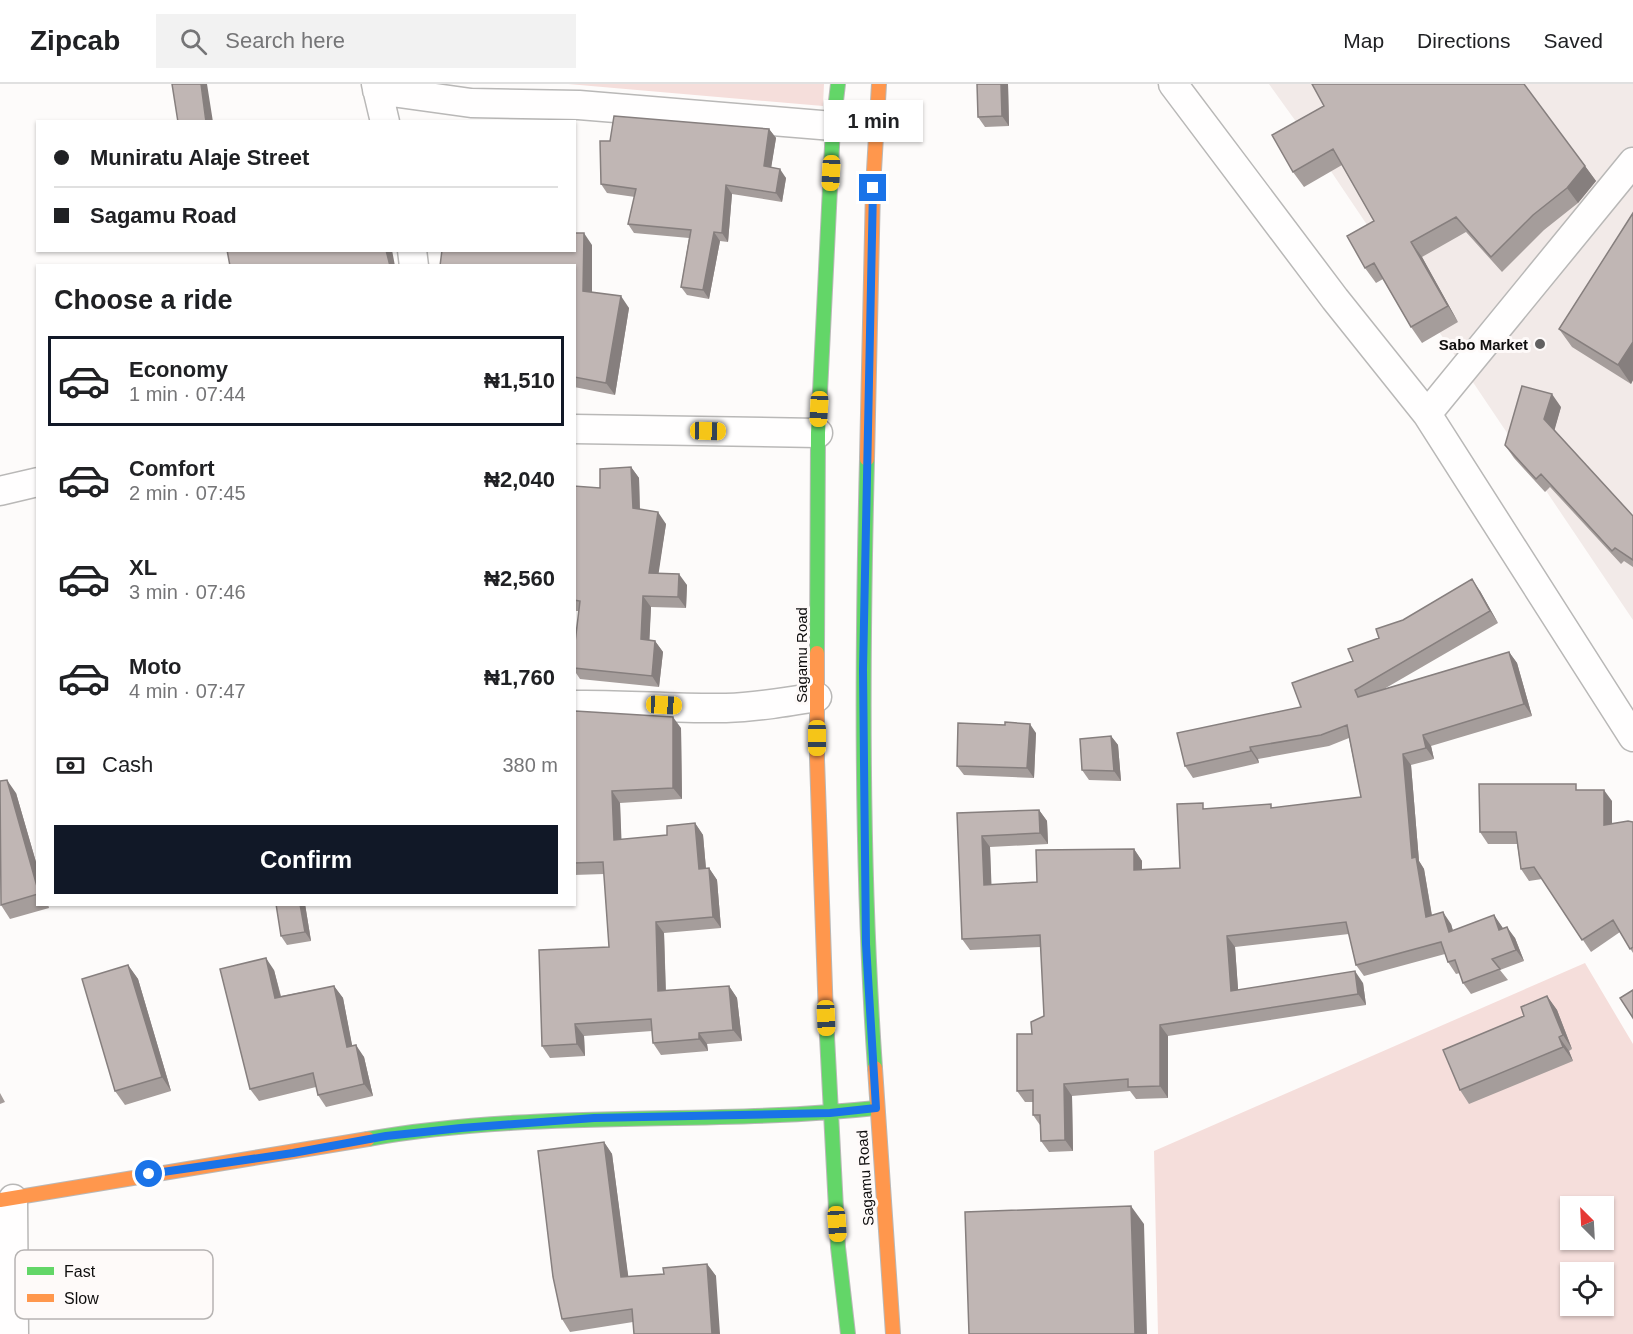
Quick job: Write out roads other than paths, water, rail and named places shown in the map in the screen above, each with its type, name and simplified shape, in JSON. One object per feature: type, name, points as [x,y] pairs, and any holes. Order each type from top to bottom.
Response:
[{"type":"main road","name":"Sagamu Road","points":[[838,84],[833,126],[818,433],[817,697],[830,1113],[838,1247],[848,1334]]},
{"type":"main road","name":"Sagamu Road","points":[[879,84],[873,188],[863,623],[866,944],[893,1334]]},
{"type":"main road","points":[[6,1200],[165,1171],[293,1153],[386,1136],[450,1129],[594,1118],[830,1113],[876,1108]]},
{"type":"street","points":[[1173,84],[1335,299],[1427,414],[1633,737]]},
{"type":"street","points":[[385,120],[377,87],[471,103],[579,105],[833,126]]},
{"type":"street","points":[[1427,414],[1633,162]]},
{"type":"street","points":[[576,429],[818,433]]},
{"type":"street","points":[[0,491],[36,482]]},
{"type":"street","points":[[576,705],[624,704],[725,708],[759,706],[817,697]]},
{"type":"street","points":[[6,1200],[14,1334]]},
{"type":"place","name":"Sabo Market","points":[[1540,344]]}]
